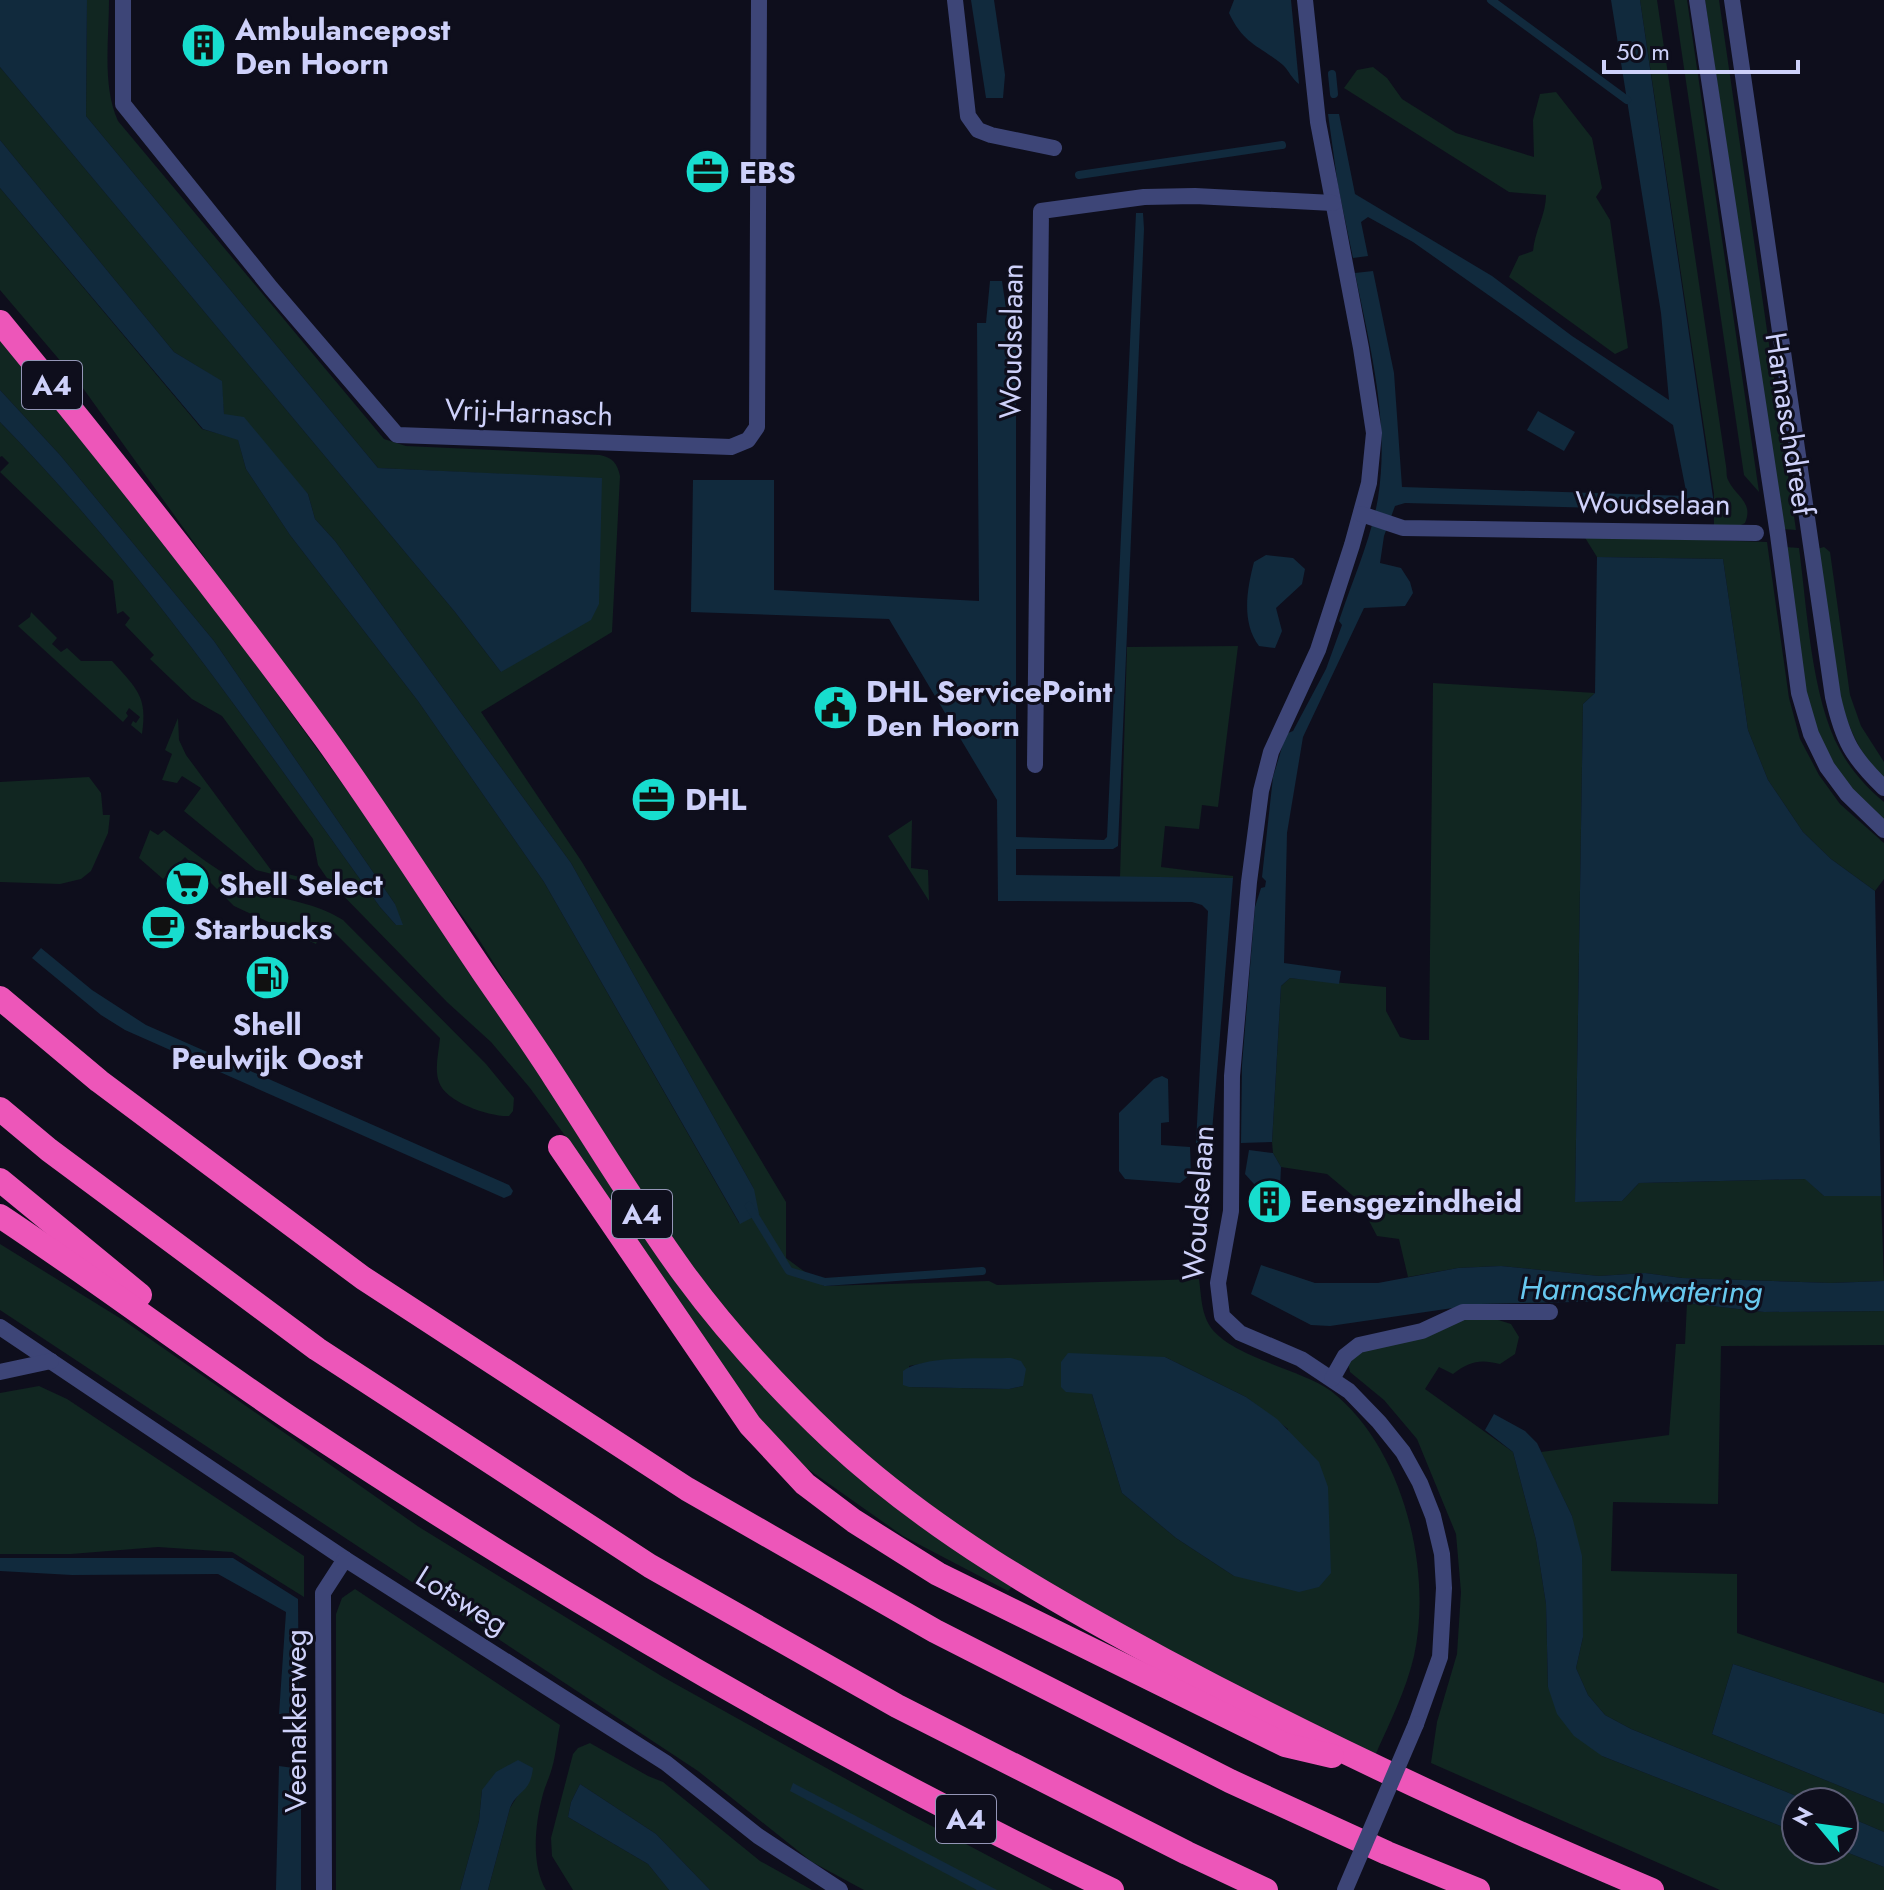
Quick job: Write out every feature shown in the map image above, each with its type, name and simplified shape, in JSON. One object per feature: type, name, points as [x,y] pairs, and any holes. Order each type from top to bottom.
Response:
[{"type":"highway","name":"A4","points":[[0,322],[103,447],[328,742],[686,1277],[754,1360],[837,1444],[966,1545],[1051,1598],[1182,1669],[1381,1768],[1652,1890]]},
{"type":"highway","points":[[0,998],[99,1081],[363,1278],[687,1489],[949,1638],[1230,1781],[1387,1853],[1478,1890]]},
{"type":"highway","name":"A4","points":[[0,1109],[49,1150],[317,1349],[650,1566],[897,1706],[1266,1890]]},
{"type":"highway","name":"A4","points":[[560,1147],[750,1425],[805,1484],[854,1521],[938,1574],[1285,1745],[1381,1768]]},
{"type":"highway","name":"A4","points":[[0,1180],[287,1416]]},
{"type":"highway","name":"A4","points":[[0,1216],[287,1416],[624,1630],[823,1743],[1001,1837],[1112,1890]]},
{"type":"street","name":"Vrij-Harnasch","points":[[123,0],[123,104],[271,288],[397,435],[731,447],[748,440],[757,427],[759,0]]},
{"type":"street","points":[[955,0],[968,116],[978,130],[991,135],[1054,148]]},
{"type":"street","name":"Woudselaan","points":[[1305,0],[1318,122],[1374,433],[1365,515],[1318,650],[1271,752],[1261,791],[1249,882],[1232,1076],[1231,1211],[1218,1283],[1222,1316],[1240,1333],[1301,1359],[1349,1391],[1379,1422],[1403,1452],[1420,1483],[1433,1516],[1442,1554],[1444,1588],[1440,1657],[1416,1724],[1345,1890]]},
{"type":"street","name":"Harnaschdreef","points":[[1697,0],[1799,693],[1811,734],[1827,767],[1847,794],[1884,830]]},
{"type":"street","name":"Harnaschdreef","points":[[1732,0],[1833,697],[1839,725],[1851,752],[1884,788]]},
{"type":"street","name":"Woudselaan","points":[[1035,765],[1041,211],[1144,197],[1195,196],[1333,203]]},
{"type":"street","name":"Woudselaan","points":[[1365,515],[1403,528],[1756,533]]},
{"type":"street","points":[[1332,1379],[1345,1356],[1359,1345],[1422,1331],[1463,1312],[1550,1312]]},
{"type":"street","name":"Lotsweg","points":[[0,1327],[345,1559],[666,1763],[758,1836],[840,1890]]},
{"type":"street","points":[[0,1372],[51,1361]]},
{"type":"street","name":"Veenakkerweg","points":[[324,1890],[323,1593],[345,1559]]},
{"type":"green space","points":[[87,0],[109,0],[108,78],[118,121],[384,439],[406,446],[600,455],[614,462],[620,476],[612,632],[481,712],[582,862],[786,1202],[786,1258],[824,1286],[1199,1279],[1205,1316],[1216,1333],[1245,1352],[1331,1391],[1356,1415],[1377,1444],[1407,1512],[1415,1549],[1419,1622],[1414,1656],[1402,1695],[1374,1758],[1038,1584],[834,1436],[785,1382],[652,1216],[478,938],[80,384],[0,290],[0,188],[202,429],[238,439],[246,469],[290,535],[418,701],[544,882],[739,1223],[754,1189],[571,863],[335,541],[315,519],[308,494],[224,414],[221,381],[174,352],[0,140],[0,67],[455,612],[501,672],[601,479],[378,468],[86,116]],"holes":[[[1138,1357],[1165,1357],[1246,1397],[1288,1429],[1234,1576],[1176,1538],[1122,1493],[1092,1394]],[[942,1360],[1023,1386],[1009,1389],[909,1387],[909,1366]]]},
{"type":"green space","points":[[1640,0],[1657,0],[1727,477],[1747,510],[1745,523],[1739,526],[1714,525],[1714,494]]},
{"type":"green space","points":[[1674,0],[1687,0],[1759,492],[1744,475]]},
{"type":"green space","points":[[1705,0],[1719,0],[1796,530],[1783,529]]},
{"type":"green space","points":[[1373,67],[1387,78],[1402,99],[1456,133],[1534,157],[1533,120],[1540,94],[1556,92],[1592,138],[1602,188],[1596,197],[1610,220],[1628,348],[1615,354],[1509,277],[1519,256],[1533,251],[1546,195],[1509,192],[1344,88],[1357,70]]},
{"type":"green space","points":[[0,339],[53,401],[230,629],[434,910],[658,1254],[890,1499],[1012,1587],[1008,1591],[903,1536],[798,1462],[768,1437],[530,1088],[491,1042],[447,1002],[329,881],[318,865],[313,839],[222,716],[192,699],[150,659],[154,655],[125,625],[130,618],[123,611],[117,614],[113,581],[0,472],[9,463],[0,457],[0,422],[53,478],[152,596],[396,925],[395,904],[214,641],[60,455],[0,390]]},
{"type":"green space","points":[[1584,536],[1767,542],[1789,698],[1800,739],[1819,775],[1840,804],[1884,843],[1884,879],[1875,891],[1831,859],[1803,832],[1768,780],[1748,730],[1723,559],[1597,557]]},
{"type":"green space","points":[[1786,547],[1799,548],[1816,678],[1830,729],[1849,764],[1884,802],[1884,820],[1838,773],[1817,731],[1803,680]]},
{"type":"green space","points":[[1824,547],[1830,552],[1850,695],[1861,726],[1884,762],[1884,778],[1866,757],[1841,702],[1828,639],[1817,549]]},
{"type":"green space","points":[[31,612],[57,638],[52,644],[61,652],[67,648],[81,661],[112,661],[128,678],[141,701],[142,734],[131,725],[140,717],[129,708],[123,722],[18,626],[30,617]]},
{"type":"green space","points":[[1238,646],[1218,807],[1202,805],[1199,829],[1165,826],[1161,867],[1233,878],[1120,877],[1127,647]]},
{"type":"green space","points":[[1433,683],[1595,693],[1583,704],[1575,1202],[1622,1201],[1639,1183],[1806,1179],[1824,1196],[1881,1196],[1884,1281],[1831,1283],[1682,1278],[1645,1273],[1599,1276],[1501,1266],[1458,1268],[1408,1277],[1399,1239],[1377,1236],[1358,1200],[1327,1174],[1281,1167],[1273,1153],[1272,1142],[1281,986],[1290,978],[1386,987],[1386,1011],[1400,1037],[1429,1040]]},
{"type":"green space","points":[[178,718],[179,740],[186,755],[271,870],[304,878],[312,884],[256,870],[184,811],[201,788],[182,776],[177,783],[162,780],[172,754],[165,750]]},
{"type":"green space","points":[[89,777],[101,793],[103,815],[110,815],[108,833],[91,871],[81,879],[60,884],[0,882],[0,782]]},
{"type":"green space","points":[[912,820],[911,868],[928,870],[929,901],[888,836]]},
{"type":"green space","points":[[150,830],[158,835],[164,830],[218,870],[254,889],[321,909],[343,920],[486,1064],[514,1098],[513,1111],[509,1116],[480,1111],[459,1102],[443,1089],[437,1071],[440,1038],[334,932],[322,929],[316,944],[234,906],[185,857],[163,879],[139,858]]},
{"type":"green space","points":[[0,1244],[123,1320],[419,1527],[663,1677],[1053,1890],[864,1890],[812,1862],[698,1771],[0,1310]]},
{"type":"green space","points":[[1687,1303],[1764,1312],[1884,1311],[1884,1345],[1721,1346],[1718,1504],[1613,1502],[1611,1571],[1737,1574],[1737,1633],[1884,1683],[1884,1714],[1733,1664],[1712,1734],[1840,1786],[1780,1786],[1780,1789],[1631,1729],[1605,1715],[1588,1695],[1576,1668],[1583,1637],[1572,1516],[1541,1452],[1669,1435],[1676,1344],[1685,1344]]},
{"type":"green space","points":[[1492,1318],[1511,1324],[1519,1337],[1515,1354],[1500,1364],[1475,1362],[1453,1374],[1439,1367],[1425,1389],[1513,1452],[1536,1540],[1546,1604],[1548,1687],[1602,1756],[1780,1826],[1780,1866],[1860,1866],[1860,1858],[1884,1867],[1884,1890],[1720,1890],[1431,1763],[1437,1722],[1457,1654],[1461,1592],[1456,1534],[1417,1439],[1384,1400],[1350,1372],[1348,1363],[1354,1353],[1460,1319]]},
{"type":"green space","points":[[39,1386],[67,1399],[304,1556],[304,1597],[232,1552],[158,1547],[71,1554],[0,1554],[0,1393]]},
{"type":"green space","points":[[355,1589],[560,1725],[536,1832],[538,1869],[546,1890],[488,1890],[510,1808],[518,1795],[482,1790],[479,1821],[460,1890],[336,1890],[336,1614],[342,1598]]},
{"type":"green space","points":[[590,1743],[663,1782],[760,1861],[812,1890],[710,1890],[656,1834],[580,1784],[568,1817],[648,1864],[669,1890],[573,1890],[552,1856],[551,1838],[573,1754]]},
{"type":"green space","points":[[1860,1794],[1884,1804],[1884,1832],[1860,1822]]},
{"type":"water","points":[[0,0],[87,0],[86,116],[378,468],[602,478],[599,604],[591,620],[501,672],[455,612],[0,67]]},
{"type":"water","points":[[971,0],[994,0],[1005,75],[1003,98],[986,98]]},
{"type":"water","points":[[1234,0],[1291,0],[1299,84],[1283,65],[1240,32],[1229,13]]},
{"type":"water","points":[[1611,0],[1640,0],[1715,511],[1405,503],[1395,506],[1384,536],[1380,563],[1401,568],[1413,593],[1405,606],[1364,608],[1303,737],[1287,833],[1284,963],[1341,971],[1339,984],[1290,978],[1281,986],[1272,1142],[1241,1143],[1242,1065],[1255,907],[1266,881],[1262,877],[1273,777],[1286,734],[1293,731],[1326,669],[1342,625],[1339,621],[1366,545],[1378,498],[1382,441],[1380,413],[1355,273],[1373,271],[1394,373],[1402,487],[1687,496],[1673,425],[1413,242],[1368,217],[1361,222],[1368,256],[1353,258],[1338,186],[1328,114],[1339,114],[1355,194],[1492,276],[1572,336],[1669,400],[1661,313]]},
{"type":"water","points":[[0,140],[174,352],[222,381],[224,414],[244,417],[308,494],[315,519],[335,541],[571,863],[754,1189],[759,1214],[740,1224],[544,882],[418,701],[290,535],[246,469],[238,440],[203,429],[0,188]]},
{"type":"water","points":[[1136,213],[1143,213],[1144,229],[1118,846],[1113,849],[1016,849],[1016,875],[1233,878],[1211,1144],[1196,1143],[1208,911],[1192,902],[998,901],[997,800],[889,619],[691,612],[693,480],[774,480],[774,590],[979,601],[977,323],[986,323],[990,281],[1002,281],[1008,322],[1016,322],[1016,837],[1104,840],[1107,837]]},
{"type":"water","points":[[0,390],[60,455],[214,641],[395,904],[403,925],[396,925],[380,907],[152,596],[53,478],[0,422]]},
{"type":"water","points":[[1538,411],[1575,432],[1564,451],[1527,430]]},
{"type":"water","points":[[1266,555],[1293,558],[1305,569],[1302,584],[1276,608],[1282,631],[1275,648],[1259,646],[1253,637],[1248,616],[1248,594],[1254,562]]},
{"type":"water","points":[[1597,557],[1723,559],[1748,730],[1768,780],[1803,832],[1831,859],[1875,891],[1881,1196],[1824,1196],[1805,1179],[1639,1183],[1622,1201],[1575,1202],[1583,704],[1595,693]]},
{"type":"water","points":[[41,948],[92,990],[146,1025],[509,1185],[513,1191],[511,1195],[504,1198],[125,1030],[101,1015],[32,958]]},
{"type":"water","points":[[1162,1076],[1168,1079],[1169,1122],[1161,1123],[1161,1145],[1190,1147],[1191,1174],[1180,1183],[1125,1179],[1119,1171],[1119,1113],[1154,1079]]},
{"type":"water","points":[[1249,1150],[1273,1153],[1281,1167],[1280,1188],[1254,1184],[1245,1174]]},
{"type":"water","name":"Harnaschwatering","points":[[1261,1265],[1315,1283],[1378,1283],[1458,1268],[1501,1266],[1599,1276],[1645,1273],[1682,1278],[1831,1283],[1884,1281],[1884,1311],[1764,1312],[1677,1302],[1630,1301],[1480,1304],[1330,1326],[1311,1325],[1251,1294]]},
{"type":"water","points":[[1068,1353],[1165,1357],[1246,1397],[1277,1419],[1319,1462],[1328,1487],[1331,1573],[1319,1587],[1299,1592],[1234,1576],[1176,1538],[1122,1493],[1092,1394],[1066,1392],[1061,1387],[1061,1362]]},
{"type":"water","points":[[1011,1358],[1021,1361],[1026,1369],[1023,1386],[1009,1389],[903,1385],[903,1371],[925,1362]]},
{"type":"water","points":[[1494,1414],[1525,1431],[1537,1443],[1572,1516],[1582,1556],[1583,1637],[1576,1668],[1588,1695],[1605,1715],[1631,1729],[1780,1789],[1780,1826],[1602,1756],[1574,1736],[1557,1714],[1548,1687],[1546,1604],[1536,1540],[1513,1452],[1485,1430]]},
{"type":"water","points":[[0,1558],[233,1558],[298,1599],[299,1713],[279,1714],[286,1612],[218,1574],[72,1575],[0,1571]]},
{"type":"water","points":[[1733,1664],[1884,1714],[1884,1804],[1860,1794],[1860,1786],[1840,1786],[1712,1734]]},
{"type":"water","points":[[518,1760],[533,1768],[527,1787],[510,1808],[488,1890],[460,1890],[479,1821],[482,1790],[496,1772]]},
{"type":"water","points":[[279,1766],[301,1769],[301,1890],[276,1890]]},
{"type":"water","points":[[793,1783],[997,1890],[977,1890],[790,1791]]},
{"type":"water","points":[[580,1784],[656,1834],[710,1890],[669,1890],[648,1864],[568,1817]]},
{"type":"water","points":[[1860,1822],[1884,1832],[1884,1867],[1860,1858]]},
{"type":"waterway","points":[[1491,0],[1627,100]]},
{"type":"waterway","points":[[1332,74],[1334,94]]},
{"type":"waterway","points":[[1079,175],[1282,145]]},
{"type":"waterway","points":[[749,1206],[789,1271],[825,1282],[982,1271]]},
{"type":"place","name":"Ambulancepost Den Hoorn","points":[[204,46]]},
{"type":"place","name":"EBS","points":[[708,172]]},
{"type":"place","name":"DHL ServicePoint Den Hoorn","points":[[835,708]]},
{"type":"place","name":"DHL","points":[[654,799]]},
{"type":"place","name":"Shell Select","points":[[188,884]]},
{"type":"place","name":"Starbucks","points":[[163,928]]},
{"type":"place","name":"Shell Peulwijk Oost","points":[[267,978]]},
{"type":"place","name":"Eensgezindheid","points":[[1269,1201]]}]
